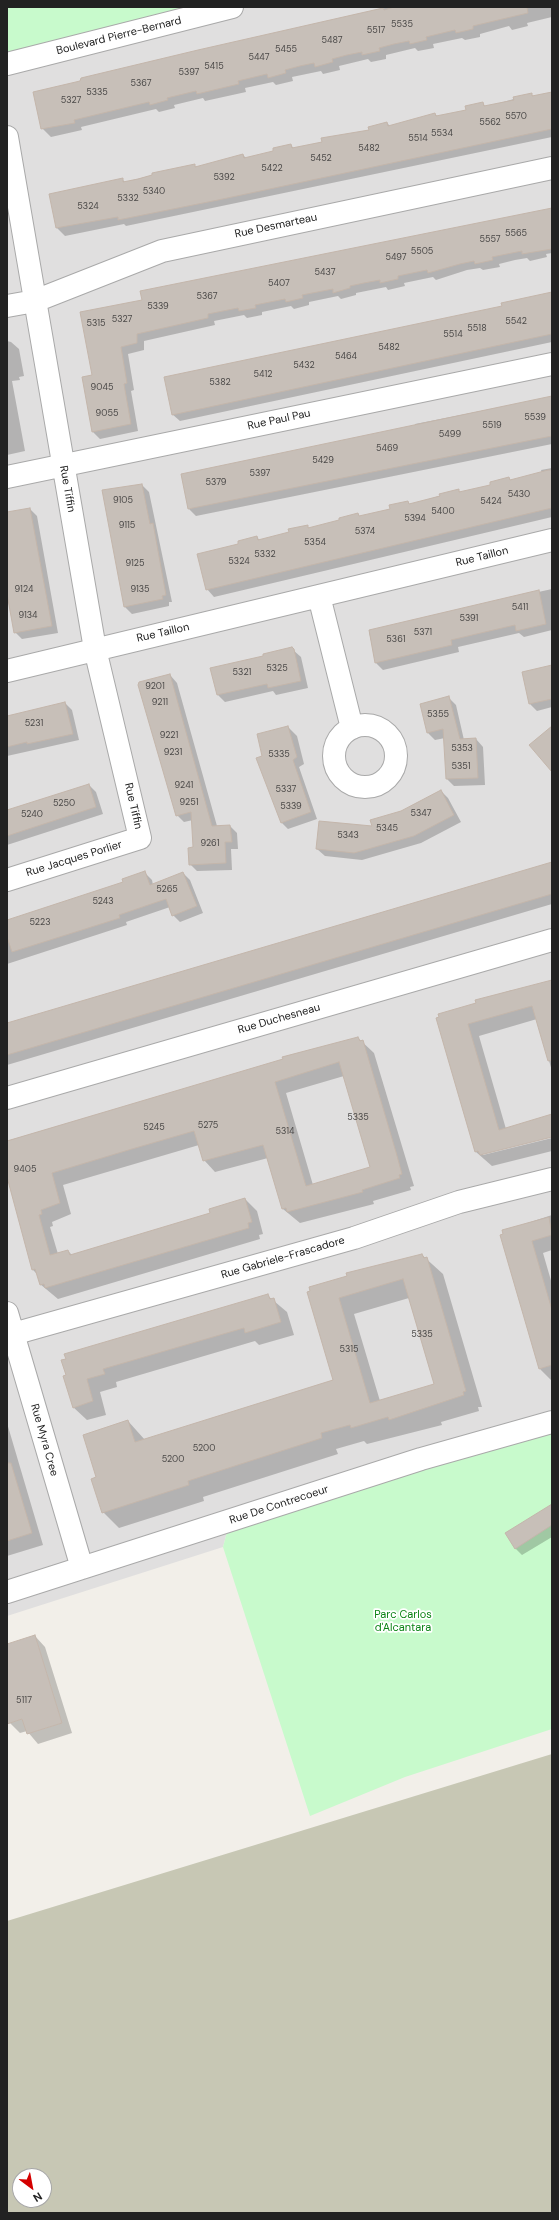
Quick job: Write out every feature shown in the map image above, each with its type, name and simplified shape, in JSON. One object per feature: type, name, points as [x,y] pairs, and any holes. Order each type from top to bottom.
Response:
[{"type":"street","name":"Boulevard Pierre-Bernard","points":[[7,64],[232,7]]},
{"type":"street","name":"Rue Tiffin","points":[[8,150],[95,650],[140,838]]},
{"type":"street","name":"Rue Desmarteau","points":[[7,306],[35,301],[162,251],[552,168]]},
{"type":"street","name":"Rue Paul Pau","points":[[7,477],[63,464],[552,364]]},
{"type":"street","name":"Rue Taillon","points":[[7,671],[552,540]]},
{"type":"street","points":[[319,596],[352,728]]},
{"type":"street","name":"Rue Jacques Porlier","points":[[7,880],[140,838]]},
{"type":"street","name":"Rue Duchesneau","points":[[7,1098],[552,940]]},
{"type":"street","name":"Rue Gabriele-Frascadore","points":[[13,1334],[354,1238],[459,1202],[552,1179]]},
{"type":"street","name":"Rue Myra Cree","points":[[7,1313],[82,1568]]},
{"type":"street","name":"Rue De Contrecoeur","points":[[7,1592],[414,1462],[552,1422]]},
{"type":"shaded area","points":[[232,7],[552,7],[552,1422],[230,1521],[223,1547],[7,1616],[7,64]]},
{"type":"shaded area","points":[[552,1754],[552,2213],[7,2213],[7,1921]]},
{"type":"green space","points":[[7,7],[232,7],[7,64]]},
{"type":"green space","name":"Parc Carlos d'Alcantara","points":[[552,1422],[552,1729],[405,1777],[310,1816],[223,1547],[230,1521]]},
{"type":"building","points":[[394,7],[527,7],[528,13],[473,26],[473,29],[456,33],[455,30],[426,37],[427,40],[410,44],[409,41],[394,44],[379,48],[380,51],[362,55],[362,52],[347,55],[332,59],[333,62],[315,67],[314,63],[300,66],[285,70],[286,73],[268,78],[267,74],[238,81],[239,84],[197,94],[196,91],[167,98],[168,100],[150,105],[149,102],[74,120],[75,123],[41,129],[33,92],[80,81],[81,78],[198,50],[383,8],[384,10]]},
{"type":"building","points":[[552,92],[552,129],[118,220],[118,217],[56,228],[49,194],[123,178],[123,182],[138,179],[152,175],[152,173],[195,164],[195,167],[243,154],[244,158],[273,151],[273,148],[291,144],[292,148],[322,142],[321,138],[369,130],[368,127],[387,122],[388,126],[435,113],[436,116],[466,110],[465,106],[483,102],[484,106],[514,100],[513,97],[532,93],[532,96]]},
{"type":"building","points":[[552,208],[552,249],[522,254],[522,251],[492,257],[493,260],[475,264],[474,261],[428,273],[427,270],[398,276],[398,279],[380,283],[380,280],[350,286],[350,288],[333,293],[333,289],[302,295],[303,298],[286,302],[285,299],[255,305],[256,308],[239,311],[238,308],[208,314],[208,318],[137,334],[137,343],[121,347],[127,383],[124,384],[131,424],[92,432],[82,377],[92,375],[80,312],[142,300],[140,291]]},
{"type":"building","points":[[552,292],[552,334],[172,415],[164,377],[502,306],[501,303]]},
{"type":"building","points":[[552,396],[552,436],[188,509],[181,474]]},
{"type":"building","points":[[552,470],[552,508],[206,590],[197,554],[238,544],[238,541],[257,536],[258,540],[289,532],[288,529],[308,525],[308,528],[339,520],[339,518],[358,513],[359,516],[390,509],[389,505],[408,501],[409,504],[440,496],[439,494],[459,489],[459,492],[490,485],[490,482],[509,477],[510,480]]},
{"type":"building","points":[[142,484],[150,524],[153,523],[166,595],[162,596],[163,599],[124,607],[102,490]]},
{"type":"building","points":[[30,508],[52,626],[14,633],[7,594],[7,512]]},
{"type":"building","points":[[539,590],[546,624],[516,631],[515,625],[451,640],[452,645],[375,663],[369,630]]},
{"type":"building","points":[[292,647],[294,649],[301,681],[268,688],[267,684],[217,695],[210,668],[263,656],[263,654]]},
{"type":"building","points":[[552,665],[552,699],[529,704],[522,672]]},
{"type":"building","points":[[170,674],[212,826],[230,825],[232,842],[225,842],[226,863],[189,865],[188,848],[193,847],[191,812],[176,816],[138,685],[139,682]]},
{"type":"building","points":[[449,696],[460,739],[476,738],[478,778],[446,779],[443,729],[427,733],[420,704]]},
{"type":"building","points":[[65,702],[73,734],[7,747],[7,716]]},
{"type":"building","points":[[288,726],[297,757],[293,760],[311,812],[281,823],[256,758],[262,756],[257,734]]},
{"type":"building","points":[[552,726],[552,772],[529,745]]},
{"type":"building","points":[[89,784],[96,807],[7,836],[7,810]]},
{"type":"building","points":[[441,790],[454,815],[414,836],[354,853],[316,849],[319,821],[372,826],[370,820],[401,811]]},
{"type":"building","points":[[552,862],[552,894],[7,1055],[7,1023]]},
{"type":"building","points":[[145,871],[150,885],[183,872],[197,906],[172,916],[166,899],[119,915],[120,918],[12,952],[7,937],[7,920],[123,882],[122,879]]},
{"type":"building","points":[[552,980],[552,1060],[548,1061],[532,1006],[468,1024],[499,1130],[552,1114],[552,1137],[480,1155],[478,1151],[475,1152],[436,1018],[439,1017],[438,1014],[476,1003],[475,1000]]},
{"type":"building","points":[[358,1037],[360,1041],[363,1040],[402,1174],[399,1175],[400,1178],[362,1190],[363,1192],[287,1212],[286,1208],[282,1209],[263,1145],[203,1161],[194,1131],[132,1149],[52,1173],[60,1203],[41,1210],[42,1214],[39,1215],[50,1255],[68,1250],[70,1255],[210,1213],[209,1209],[245,1198],[252,1222],[248,1223],[249,1228],[45,1288],[44,1284],[40,1285],[35,1269],[32,1270],[7,1177],[7,1141],[283,1059],[282,1057]],"holes":[[[339,1062],[370,1167],[306,1186],[275,1082]]]},
{"type":"building","points":[[549,1217],[552,1235],[532,1241],[552,1310],[552,1365],[539,1369],[500,1235],[503,1234],[502,1230]]},
{"type":"building","points":[[422,1254],[424,1258],[427,1257],[466,1391],[463,1392],[464,1395],[389,1420],[388,1417],[351,1428],[350,1425],[321,1433],[322,1438],[188,1481],[189,1485],[102,1513],[91,1479],[96,1477],[83,1435],[128,1420],[135,1442],[333,1380],[307,1292],[310,1291],[309,1287],[347,1276],[346,1273]],"holes":[[[403,1279],[434,1384],[370,1403],[339,1298]]]},
{"type":"building","points":[[268,1294],[270,1299],[274,1298],[281,1322],[245,1333],[244,1328],[103,1369],[105,1374],[87,1379],[93,1401],[73,1408],[63,1376],[66,1375],[61,1360],[66,1359],[64,1354]]},
{"type":"building","points":[[7,1463],[11,1463],[32,1533],[7,1541]]},
{"type":"building","points":[[552,1504],[552,1525],[515,1549],[505,1533]]},
{"type":"building","points":[[35,1635],[62,1723],[27,1734],[22,1719],[7,1724],[7,1644]]}]
